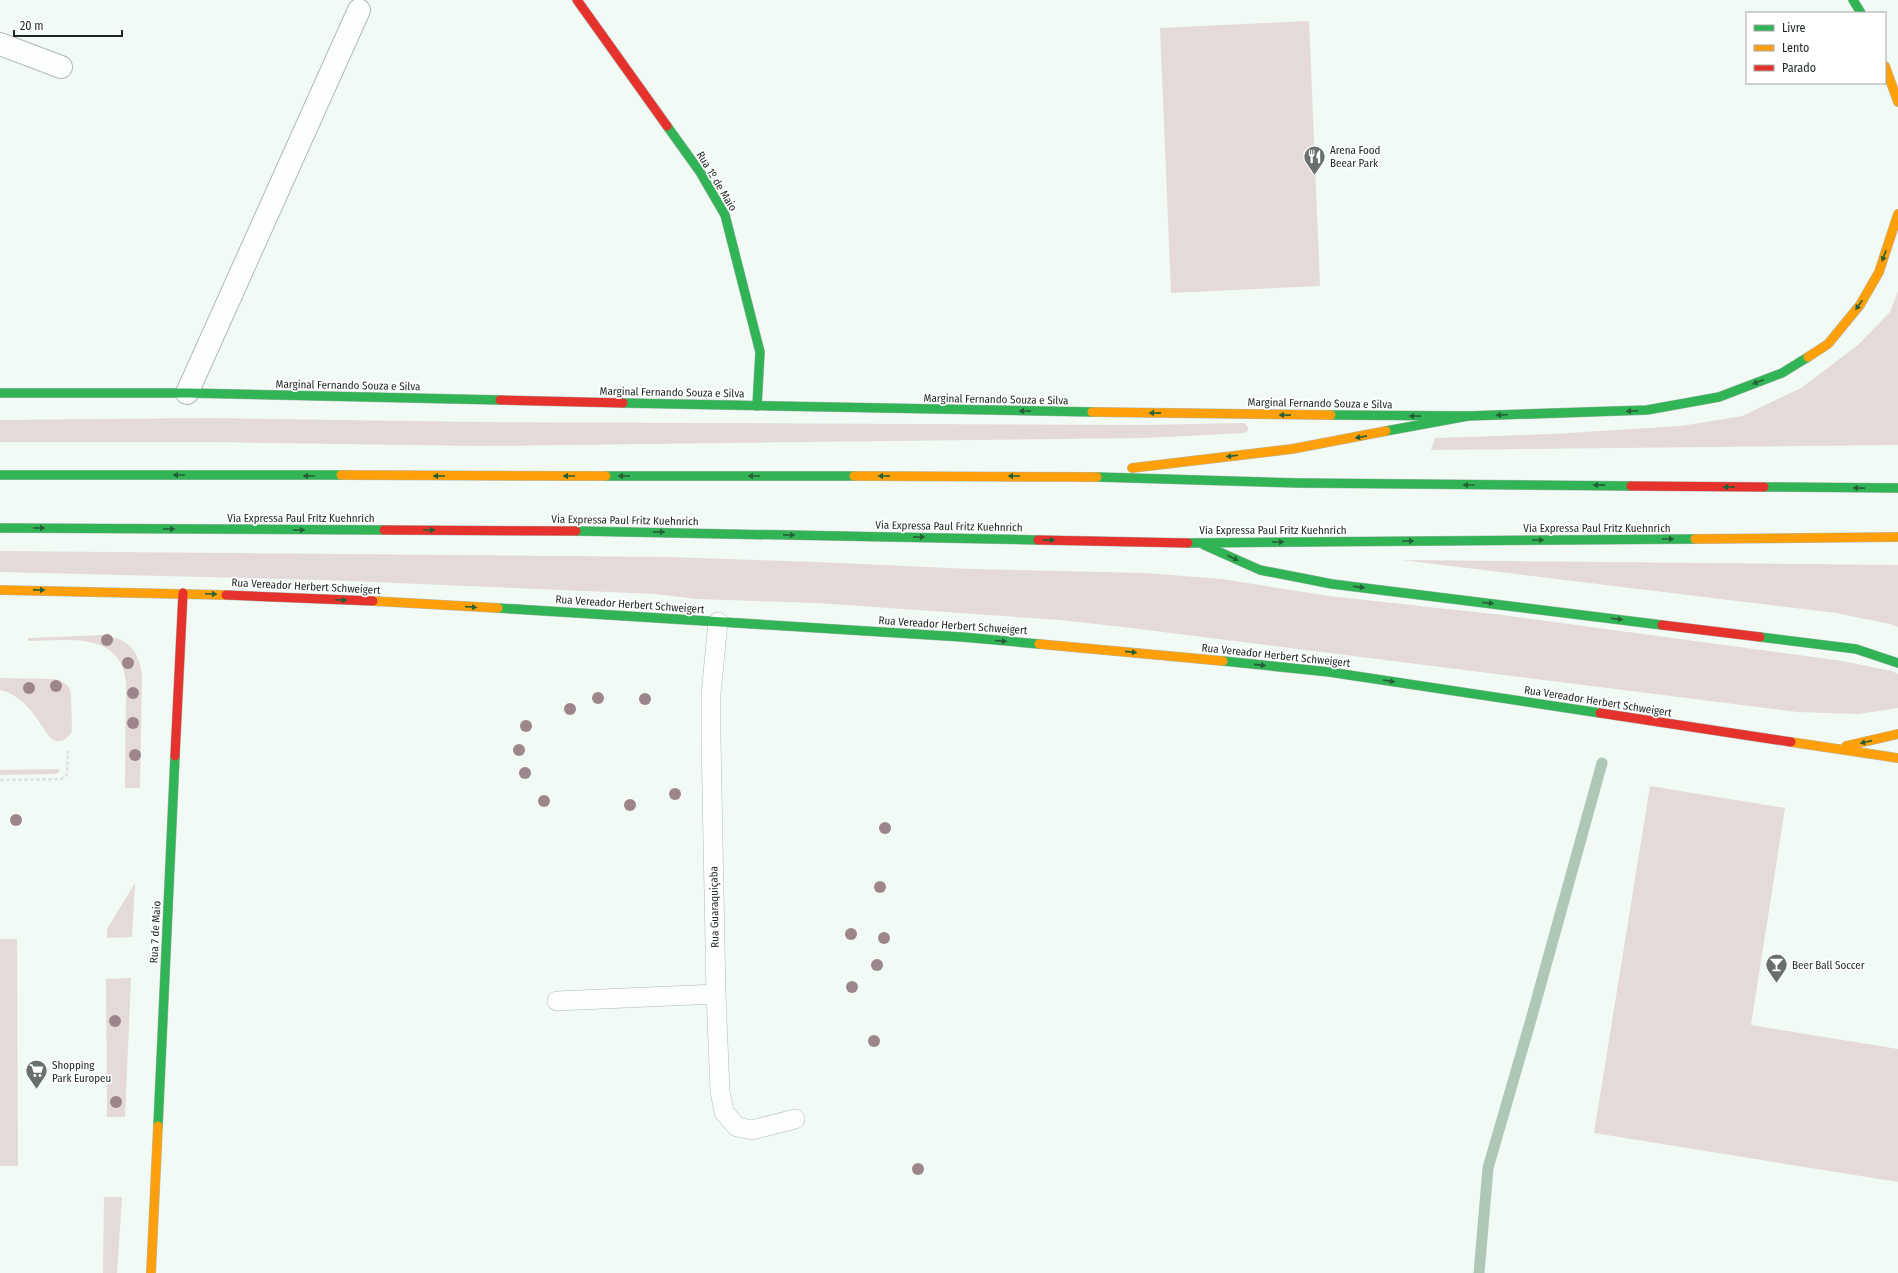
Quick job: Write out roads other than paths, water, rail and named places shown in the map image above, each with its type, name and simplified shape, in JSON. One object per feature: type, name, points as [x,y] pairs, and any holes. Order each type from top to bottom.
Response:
[{"type":"main road","name":"Rua 1º de Maio","points":[[577,0],[700,172],[725,215],[760,352],[757,406]]},
{"type":"main road","points":[[1853,0],[1860,12]]},
{"type":"main road","points":[[1886,69],[1898,102]]},
{"type":"main road","name":"Marginal Fernando Souza e Silva","points":[[0,393],[187,393],[757,406],[1468,416],[1647,410],[1718,397],[1782,373],[1828,344],[1860,305],[1879,272],[1898,214]]},
{"type":"main road","points":[[1054,476],[1292,449],[1468,416]]},
{"type":"main road","points":[[0,475],[1054,476],[1298,483],[1898,488]]},
{"type":"main road","name":"Via Expressa Paul Fritz Kuehnrich","points":[[0,528],[612,531],[1197,543],[1898,537]]},
{"type":"main road","points":[[1197,543],[1260,570],[1332,584],[1848,648],[1898,663]]},
{"type":"main road","name":"Rua Vereador Herbert Schweigert","points":[[0,590],[183,593],[419,604],[962,638],[1114,650],[1329,672],[1898,758]]},
{"type":"main road","name":"Rua 7 de Maio","points":[[151,1273],[183,593]]},
{"type":"main road","points":[[1835,749],[1898,734]]},
{"type":"street","points":[[187,393],[359,10]]},
{"type":"street","points":[[0,44],[61,67]]},
{"type":"lane","name":"Rua Guaraquiçaba","points":[[718,622],[711,694],[711,785],[720,1091],[724,1112],[737,1127],[752,1130],[795,1119]]},
{"type":"lane","points":[[557,1001],[716,994]]},
{"type":"waterway","points":[[1479,1273],[1488,1168],[1602,763]]},
{"type":"place","name":"Arena Food Beear Park","points":[[1315,176]]},
{"type":"place","name":"Beer Ball Soccer","points":[[1776,984]]},
{"type":"place","name":"Shopping Park Europeu","points":[[37,1090]]}]
